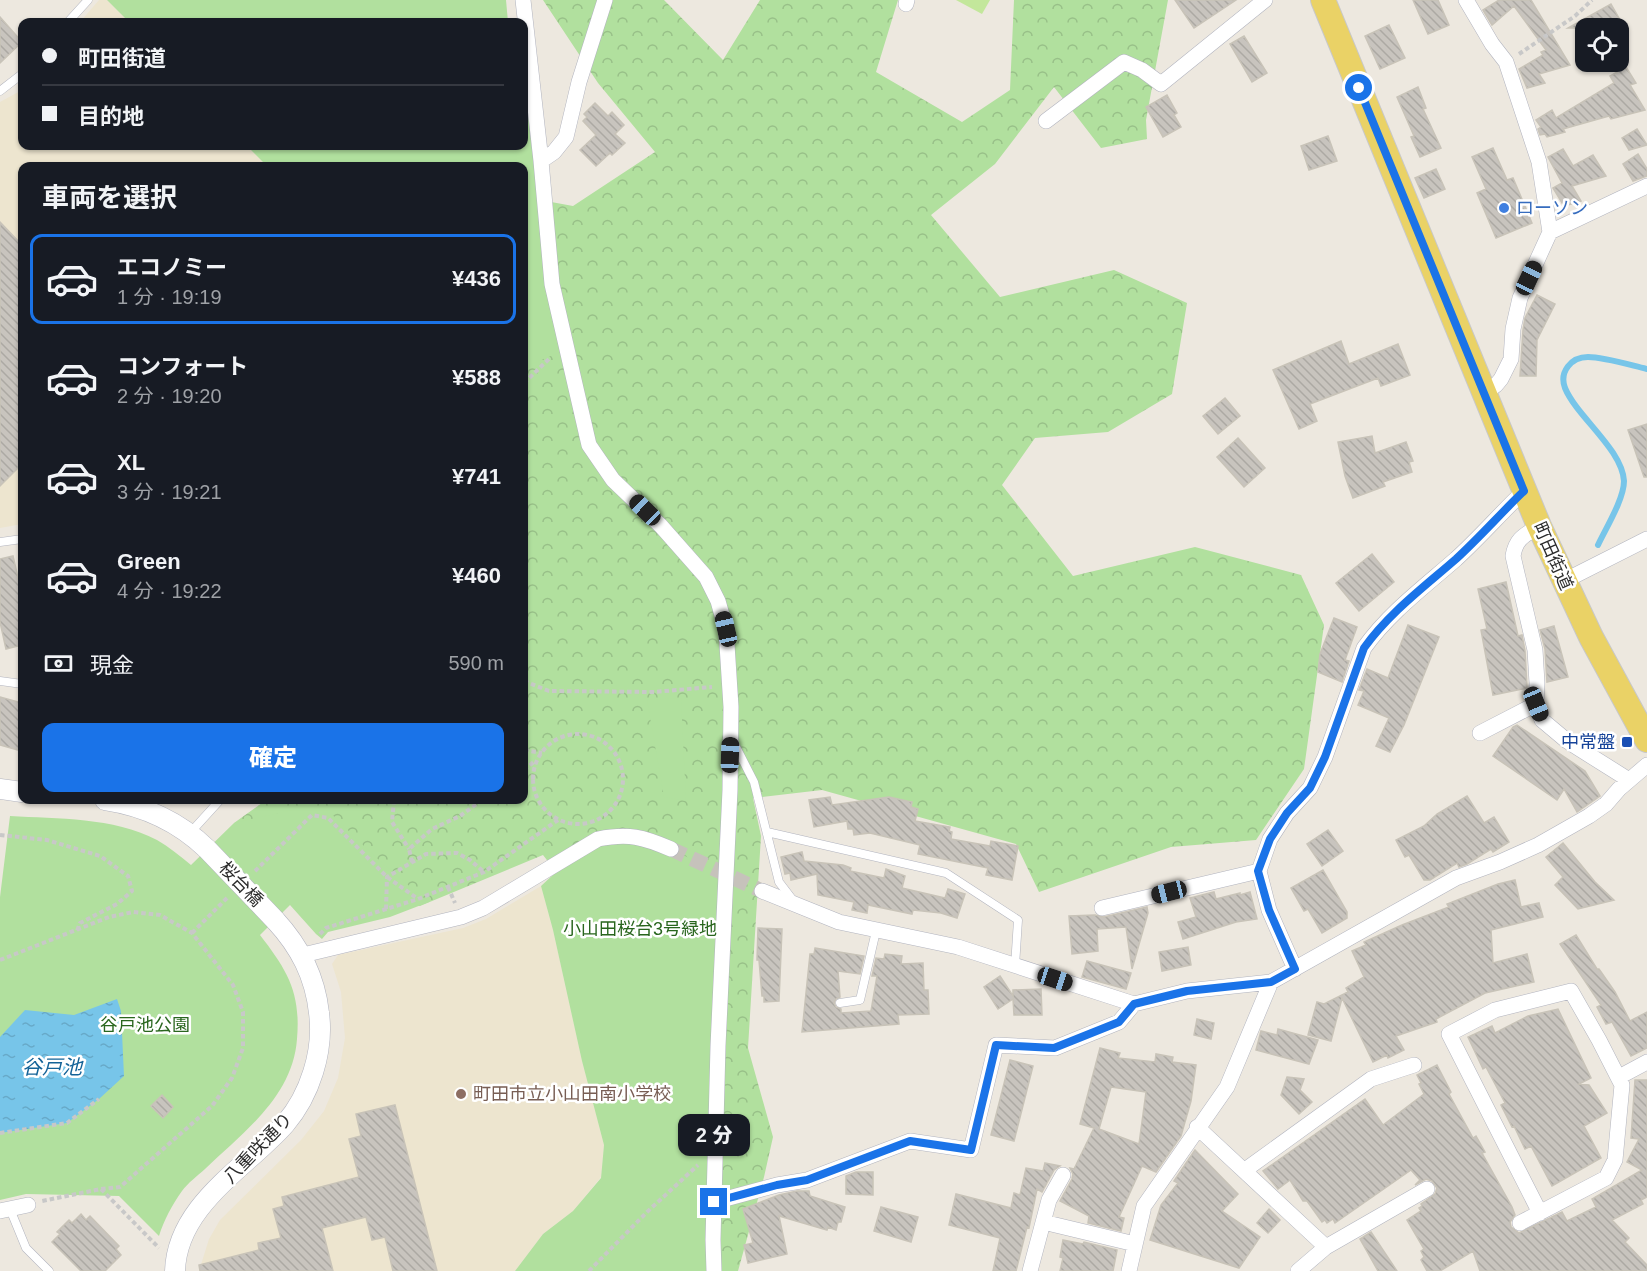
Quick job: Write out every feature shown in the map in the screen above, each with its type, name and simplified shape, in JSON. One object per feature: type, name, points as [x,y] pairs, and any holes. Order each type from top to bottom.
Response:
[{"type":"main road","name":"町田街道","points":[[1323,0],[1539,526],[1564,581],[1647,740]]},
{"type":"street","points":[[523,0],[525,18]]},
{"type":"street","points":[[541,161],[554,152],[566,137],[579,82],[605,0]]},
{"type":"street","points":[[1046,121],[1124,62],[1142,70],[1161,84],[1265,0]]},
{"type":"street","points":[[1466,0],[1492,44],[1506,62],[1539,162],[1550,232],[1520,298],[1513,329],[1511,358],[1501,379],[1484,393]]},
{"type":"street","points":[[528,45],[552,284],[590,445],[613,480],[661,526],[706,577],[726,629],[731,737],[718,1046],[714,1271]]},
{"type":"street","points":[[1550,232],[1646,188]]},
{"type":"street","points":[[1295,969],[1269,910],[1258,871],[1270,839],[1287,813],[1310,788],[1325,757],[1364,648],[1375,633],[1414,593],[1457,558],[1524,491]]},
{"type":"street","points":[[1539,526],[1515,545],[1513,556],[1535,650],[1536,704],[1542,720],[1567,741],[1629,780]]},
{"type":"street","points":[[1564,581],[1647,538]]},
{"type":"street","points":[[1480,734],[1536,704]]},
{"type":"street","points":[[762,891],[839,922],[958,947],[1134,1004],[1187,991],[1271,982],[1456,878],[1538,845],[1589,816],[1606,804],[1647,765]]},
{"type":"street","points":[[0,789],[18,791]]},
{"type":"street","points":[[139,804],[190,833]]},
{"type":"street","name":"桜台橋","points":[[190,833],[275,920]]},
{"type":"street","points":[[303,955],[461,917],[483,908],[598,839],[618,835],[645,838],[671,849]]},
{"type":"street","points":[[1102,908],[1258,871]]},
{"type":"street","name":"八重咲通り","points":[[176,1271],[179,1249],[192,1219],[206,1202],[285,1124],[300,1104],[311,1079],[318,1053],[321,1027],[313,978],[303,955],[275,920]]},
{"type":"street","points":[[1129,1271],[1144,1206],[1227,1087],[1271,982]]},
{"type":"street","points":[[1520,1223],[1540,1213],[1606,1178],[1615,1160],[1622,1085],[1570,990],[1495,1011],[1449,1034],[1540,1213]]},
{"type":"street","points":[[714,1202],[777,1185],[807,1180],[910,1141],[971,1150],[996,1045],[1054,1048],[1119,1022],[1134,1004]]},
{"type":"street","points":[[1619,1077],[1647,1062]]},
{"type":"street","points":[[1245,1170],[1371,1079],[1414,1065]]},
{"type":"street","points":[[1197,1127],[1326,1247]]},
{"type":"street","points":[[1030,1271],[1049,1200],[1063,1175]]},
{"type":"street","points":[[1298,1271],[1326,1247],[1427,1190]]},
{"type":"street","points":[[5,1210],[28,1204]]},
{"type":"street","points":[[1043,1222],[1135,1244]]},
{"type":"lane","points":[[72,18],[88,0]]},
{"type":"lane","points":[[0,92],[18,77]]},
{"type":"lane","points":[[0,542],[18,540]]},
{"type":"lane","points":[[0,681],[18,683]]},
{"type":"lane","points":[[731,737],[754,782],[779,882],[801,908]]},
{"type":"lane","points":[[190,833],[216,804]]},
{"type":"lane","points":[[767,832],[946,873],[1018,920],[1016,966]]},
{"type":"lane","points":[[840,1002],[860,1000],[876,931]]},
{"type":"lane","points":[[5,1210],[26,1248],[49,1271]]},
{"type":"path","points":[[1506,62],[1575,16],[1592,0]]},
{"type":"path","points":[[528,379],[552,356]]},
{"type":"path","points":[[528,683],[549,691],[654,692],[712,687]]},
{"type":"path","points":[[528,767],[558,739],[572,734],[587,735],[601,741],[613,751],[620,765],[623,779],[620,794],[613,808],[602,818],[587,824],[572,824],[558,820],[546,812],[538,801],[533,787],[533,773],[537,760]]},
{"type":"path","points":[[528,751],[542,753]]},
{"type":"path","points":[[394,804],[392,822],[410,849],[411,862]]},
{"type":"path","points":[[410,849],[432,829],[460,816],[476,804]]},
{"type":"path","points":[[252,874],[312,815],[328,818],[387,878],[418,899]]},
{"type":"path","points":[[315,938],[326,928],[418,899],[484,872],[558,820]]},
{"type":"path","points":[[0,835],[47,840],[100,856],[128,876],[132,891],[117,904],[80,923],[77,931]]},
{"type":"path","points":[[387,878],[426,854],[457,853],[484,872]]},
{"type":"path","points":[[386,909],[387,878]]},
{"type":"path","points":[[192,933],[235,891]]},
{"type":"path","points":[[0,960],[109,917],[133,912],[160,915],[192,933],[233,985],[243,1012],[243,1048],[232,1078],[212,1106],[120,1187],[28,1204]]},
{"type":"path","points":[[0,1133],[67,1123],[99,1099]]},
{"type":"path","points":[[589,1271],[684,1177],[715,1151]]},
{"type":"path","points":[[101,1189],[159,1249]]},
{"type":"shaded area","points":[[99,0],[107,0],[125,18],[83,18]]},
{"type":"shaded area","points":[[18,92],[18,150],[251,150],[263,162],[18,162],[18,525],[0,528],[0,102]]},
{"type":"shaded area","name":"町田市立小山田南小学校","points":[[541,886],[604,1145],[601,1177],[573,1211],[543,1234],[515,1271],[199,1271],[209,1239],[220,1220],[301,1140],[324,1111],[338,1078],[345,1038],[341,992],[332,964],[338,955],[463,928],[486,919]]},
{"type":"green space","points":[[107,0],[506,0],[508,18],[125,18]]},
{"type":"green space","points":[[543,0],[664,0],[723,60],[760,0],[898,0],[876,72],[962,122],[1010,90],[1014,0],[1168,0],[1146,120],[1147,139],[1101,148],[1054,87],[995,164],[931,215],[1000,297],[1114,270],[1187,303],[1172,394],[1108,432],[1035,438],[1002,485],[1073,576],[1195,547],[1301,575],[1324,625],[1304,769],[1256,840],[1171,847],[1039,892],[1016,844],[822,790],[753,798],[761,836],[748,1048],[773,1137],[738,1271],[563,1271],[621,1158],[570,890],[543,855],[420,906],[361,905],[234,823],[260,804],[528,804],[528,198],[573,206],[655,152],[598,83]]},
{"type":"green space","points":[[956,0],[990,0],[982,14]]},
{"type":"green space","points":[[528,111],[541,161],[568,349],[528,365],[528,162],[263,162],[251,150],[528,150]]},
{"type":"green space","points":[[681,698],[686,801],[664,797],[647,700]]},
{"type":"green space","name":"谷戸池公園","points":[[321,806],[429,902],[390,917],[328,932],[322,939],[290,905],[260,935],[285,971],[294,995],[298,1022],[293,1059],[286,1078],[264,1111],[250,1127],[184,1188],[163,1224],[159,1236],[119,1196],[26,1194],[0,1200],[0,897],[10,816],[85,820],[122,827],[157,840],[191,865],[234,823],[306,807]]},
{"type":"green space","name":"小山田桜台3号緑地","points":[[598,839],[671,849],[727,877],[714,1271],[515,1271],[543,1234],[573,1211],[601,1178],[604,1145],[541,886],[584,846]]},
{"type":"water","name":"谷戸池","points":[[117,999],[121,1011],[124,1076],[99,1099],[67,1123],[0,1133],[0,1037],[25,1010],[74,1015]]},
{"type":"building","points":[[1175,0],[1236,0],[1194,28]]},
{"type":"building","points":[[1413,0],[1438,0],[1449,25],[1428,34]]},
{"type":"building","points":[[1499,0],[1531,0],[1570,65],[1539,74],[1545,83],[1527,88],[1519,69],[1543,55],[1541,52],[1546,50],[1514,6],[1492,25],[1483,10]]},
{"type":"building","points":[[1611,4],[1619,18],[1586,18]]},
{"type":"building","points":[[0,17],[18,37],[18,46],[0,63]]},
{"type":"building","points":[[1389,25],[1405,58],[1380,69],[1365,36]]},
{"type":"building","points":[[1244,36],[1267,73],[1252,82],[1230,44]]},
{"type":"building","points":[[1617,72],[1629,72],[1636,83],[1630,85],[1645,110],[1611,119],[1609,116],[1563,129],[1565,132],[1547,137],[1545,134],[1540,135],[1538,129],[1541,127],[1536,120],[1552,110],[1556,118],[1614,83],[1610,76]]},
{"type":"building","points":[[1418,87],[1426,108],[1423,109],[1441,148],[1420,157],[1411,137],[1414,136],[1397,97]]},
{"type":"building","points":[[1167,95],[1177,113],[1174,115],[1181,127],[1163,137],[1146,107]]},
{"type":"building","points":[[595,103],[608,116],[612,112],[624,125],[615,134],[625,143],[596,166],[580,150],[596,135],[583,121],[587,117],[584,114]]},
{"type":"building","points":[[1637,129],[1647,145],[1629,150],[1622,138]]},
{"type":"building","points":[[1328,136],[1337,161],[1309,170],[1301,146]]},
{"type":"building","name":"ローソン","points":[[1493,148],[1507,180],[1513,178],[1532,223],[1496,238],[1477,193],[1486,189],[1472,157]]},
{"type":"building","points":[[1563,149],[1573,166],[1593,155],[1606,176],[1572,186],[1581,201],[1564,206],[1553,188],[1562,183],[1548,157]]},
{"type":"building","points":[[1638,154],[1647,169],[1647,176],[1633,181],[1623,164]]},
{"type":"building","points":[[1436,169],[1445,189],[1424,198],[1415,178]]},
{"type":"building","points":[[0,222],[18,241],[18,468],[0,486]]},
{"type":"building","points":[[1537,295],[1555,304],[1537,340],[1536,376],[1520,376],[1525,318]]},
{"type":"building","points":[[1341,341],[1349,364],[1398,344],[1410,375],[1381,386],[1378,378],[1310,404],[1317,421],[1299,429],[1273,370]]},
{"type":"building","points":[[1225,398],[1240,416],[1218,434],[1203,416]]},
{"type":"building","points":[[1647,424],[1647,477],[1644,477],[1628,430]]},
{"type":"building","points":[[1372,436],[1375,453],[1406,442],[1413,461],[1409,462],[1412,472],[1383,482],[1385,486],[1353,498],[1345,476],[1338,442]]},
{"type":"building","points":[[1238,438],[1265,468],[1244,487],[1217,457]]},
{"type":"building","points":[[1372,554],[1394,582],[1359,611],[1336,583]]},
{"type":"building","points":[[13,556],[18,578],[18,646],[6,649],[0,622],[0,559]]},
{"type":"building","points":[[1506,582],[1518,636],[1522,635],[1527,688],[1493,695],[1481,630],[1487,629],[1478,589]]},
{"type":"building","points":[[1334,618],[1357,627],[1345,660],[1349,661],[1342,682],[1318,672],[1320,654]]},
{"type":"building","points":[[1408,625],[1439,637],[1404,725],[1390,752],[1376,746],[1389,718],[1358,705],[1364,691],[1359,690],[1367,669],[1388,678]]},
{"type":"building","points":[[1554,626],[1568,677],[1547,682],[1545,649],[1540,630]]},
{"type":"building","points":[[0,697],[18,702],[18,750],[0,745]]},
{"type":"building","points":[[1517,725],[1585,771],[1600,796],[1577,812],[1564,789],[1557,800],[1493,756],[1513,727]]},
{"type":"building","points":[[1467,796],[1484,823],[1494,817],[1509,842],[1493,852],[1491,849],[1467,864],[1459,867],[1457,863],[1430,880],[1424,880],[1409,855],[1405,857],[1396,840],[1424,826],[1437,814]]},
{"type":"building","points":[[830,797],[832,805],[889,797],[912,802],[911,807],[918,809],[915,821],[950,827],[951,839],[990,846],[991,841],[1018,846],[1012,880],[986,875],[988,868],[918,854],[920,845],[870,833],[854,835],[853,829],[848,829],[847,821],[814,827],[809,800]]},
{"type":"building","points":[[1328,830],[1343,851],[1322,866],[1307,844]]},
{"type":"building","points":[[1563,843],[1595,882],[1614,900],[1578,909],[1555,885],[1563,877],[1546,857]]},
{"type":"building","points":[[802,852],[804,861],[843,865],[851,868],[850,871],[884,878],[886,869],[905,876],[902,888],[945,898],[948,889],[965,894],[957,918],[941,913],[913,910],[912,914],[868,905],[867,913],[852,910],[854,902],[818,895],[817,874],[791,880],[790,873],[785,874],[781,857]]},
{"type":"building","points":[[1323,870],[1347,912],[1347,918],[1322,933],[1308,909],[1304,911],[1291,888]]},
{"type":"building","points":[[1515,880],[1521,907],[1539,903],[1543,917],[1491,930],[1493,963],[1527,954],[1534,982],[1485,993],[1436,1019],[1437,1022],[1396,1036],[1404,1050],[1373,1062],[1342,998],[1331,1041],[1308,1035],[1317,1002],[1324,1004],[1348,992],[1346,988],[1364,977],[1352,951],[1366,945],[1364,942],[1449,907],[1447,904],[1498,884]]},
{"type":"building","points":[[1214,892],[1216,899],[1250,892],[1257,919],[1236,922],[1183,939],[1178,922],[1196,917],[1190,898]]},
{"type":"building","points":[[1147,907],[1148,913],[1132,969],[1126,927],[1097,929],[1098,951],[1072,954],[1069,916],[1104,917]]},
{"type":"building","points":[[758,928],[782,929],[779,1001],[764,1002],[764,996],[762,996],[759,960],[757,960]]},
{"type":"building","points":[[1576,935],[1597,969],[1615,992],[1630,1021],[1647,1012],[1647,1048],[1631,1056],[1612,1022],[1606,1024],[1597,1007],[1601,1005],[1560,944]]},
{"type":"building","points":[[1188,947],[1191,965],[1162,971],[1159,952]]},
{"type":"building","points":[[815,948],[864,956],[860,974],[838,971],[840,997],[834,1003],[841,1009],[841,1013],[871,1011],[877,976],[872,976],[876,958],[884,959],[885,954],[902,956],[901,964],[923,963],[924,990],[928,990],[929,1014],[898,1015],[899,1024],[802,1032],[810,954],[814,954]]},
{"type":"building","points":[[1087,961],[1131,973],[1126,989],[1082,977]]},
{"type":"building","points":[[1000,976],[1013,996],[1013,990],[1041,989],[1042,1015],[1014,1015],[1013,999],[998,1009],[984,987]]},
{"type":"building","points":[[1558,1009],[1591,1078],[1579,1084],[1589,1085],[1607,1113],[1584,1126],[1601,1158],[1552,1186],[1531,1146],[1525,1149],[1514,1126],[1512,1127],[1501,1105],[1505,1103],[1486,1067],[1483,1069],[1468,1037],[1492,1026],[1495,1033],[1528,1016]]},
{"type":"building","points":[[1197,1019],[1214,1023],[1211,1039],[1194,1035]]},
{"type":"building","points":[[1278,1029],[1318,1040],[1309,1064],[1256,1050],[1261,1031],[1277,1035]]},
{"type":"building","points":[[1100,1048],[1120,1053],[1118,1058],[1155,1062],[1156,1054],[1173,1057],[1172,1062],[1196,1065],[1191,1101],[1181,1136],[1156,1172],[1142,1166],[1119,1217],[1124,1218],[1121,1231],[1088,1223],[1089,1216],[1060,1201],[1072,1179],[1073,1174],[1070,1168],[1074,1169],[1094,1128],[1080,1124]],"holes":[[[1111,1087],[1146,1092],[1139,1144],[1099,1129]]]},
{"type":"building","points":[[1010,1060],[1033,1066],[1014,1141],[991,1135]]},
{"type":"building","points":[[1437,1065],[1451,1092],[1449,1094],[1473,1138],[1476,1136],[1485,1152],[1482,1153],[1512,1207],[1515,1215],[1510,1222],[1511,1227],[1519,1233],[1562,1212],[1567,1221],[1596,1207],[1592,1199],[1642,1170],[1627,1162],[1639,1139],[1631,1138],[1635,1080],[1647,1080],[1647,1197],[1641,1200],[1643,1204],[1612,1220],[1629,1238],[1625,1242],[1647,1265],[1647,1271],[1480,1271],[1473,1251],[1440,1271],[1427,1271],[1421,1260],[1424,1257],[1421,1251],[1424,1249],[1407,1220],[1421,1211],[1419,1208],[1421,1204],[1435,1194],[1437,1188],[1432,1181],[1426,1179],[1415,1185],[1420,1180],[1411,1170],[1335,1223],[1333,1219],[1327,1223],[1325,1220],[1322,1222],[1307,1201],[1303,1201],[1290,1180],[1278,1189],[1263,1171],[1365,1099],[1383,1125],[1424,1094],[1417,1075]]},
{"type":"building","points":[[1287,1077],[1304,1079],[1300,1090],[1312,1102],[1299,1114],[1281,1095]]},
{"type":"building","points":[[162,1095],[173,1107],[163,1118],[151,1106]]},
{"type":"building","points":[[395,1105],[437,1271],[393,1271],[385,1237],[372,1240],[366,1217],[322,1228],[333,1271],[200,1271],[199,1265],[259,1250],[258,1243],[281,1238],[273,1209],[284,1206],[282,1197],[359,1177],[349,1139],[361,1136],[356,1114]]},
{"type":"building","points":[[1195,1150],[1238,1194],[1222,1211],[1260,1237],[1239,1268],[1150,1240],[1161,1205],[1178,1183],[1174,1181]]},
{"type":"building","points":[[1045,1163],[1060,1166],[1054,1170],[1042,1192],[1037,1189],[1029,1228],[1027,1227],[1016,1271],[993,1271],[1000,1238],[949,1225],[956,1194],[1011,1208],[1014,1193],[1020,1195],[1026,1168],[1043,1171]]},
{"type":"building","points":[[856,1172],[873,1172],[873,1195],[846,1194],[846,1176]]},
{"type":"building","points":[[809,1191],[810,1196],[845,1207],[836,1230],[828,1227],[827,1230],[779,1216],[787,1254],[748,1263],[744,1245],[753,1243],[743,1209],[779,1195]]},
{"type":"building","points":[[881,1207],[918,1217],[911,1242],[874,1231]]},
{"type":"building","points":[[1269,1209],[1280,1220],[1268,1233],[1257,1223]]},
{"type":"building","points":[[81,1214],[86,1220],[90,1216],[119,1246],[116,1249],[121,1255],[105,1271],[81,1271],[52,1242],[60,1234],[57,1232],[69,1220],[72,1223]]},
{"type":"building","points":[[1371,1232],[1397,1271],[1378,1271],[1360,1239]]},
{"type":"building","points":[[1063,1240],[1083,1244],[1084,1242],[1117,1250],[1113,1271],[1060,1271]]},
{"type":"waterway","points":[[1598,545],[1618,505],[1624,481],[1616,457],[1579,410],[1565,388],[1565,371],[1576,360],[1588,357],[1647,369]]},
{"type":"tunnel","points":[[671,849],[762,891]]},
{"type":"place","name":"ローソン","points":[[1504,208]]},
{"type":"place","name":"中常盤","points":[[1627,742]]},
{"type":"place","name":"町田市立小山田南小学校","points":[[461,1094]]},
{"type":"route","points":[[714,1202],[777,1185],[807,1180],[910,1141],[971,1150],[996,1045],[1054,1048],[1119,1022],[1134,1004],[1187,991],[1271,982],[1295,969],[1269,910],[1258,871],[1270,839],[1287,813],[1310,788],[1325,757],[1364,648],[1375,633],[1414,593],[1457,558],[1524,491],[1359,88]]}]
